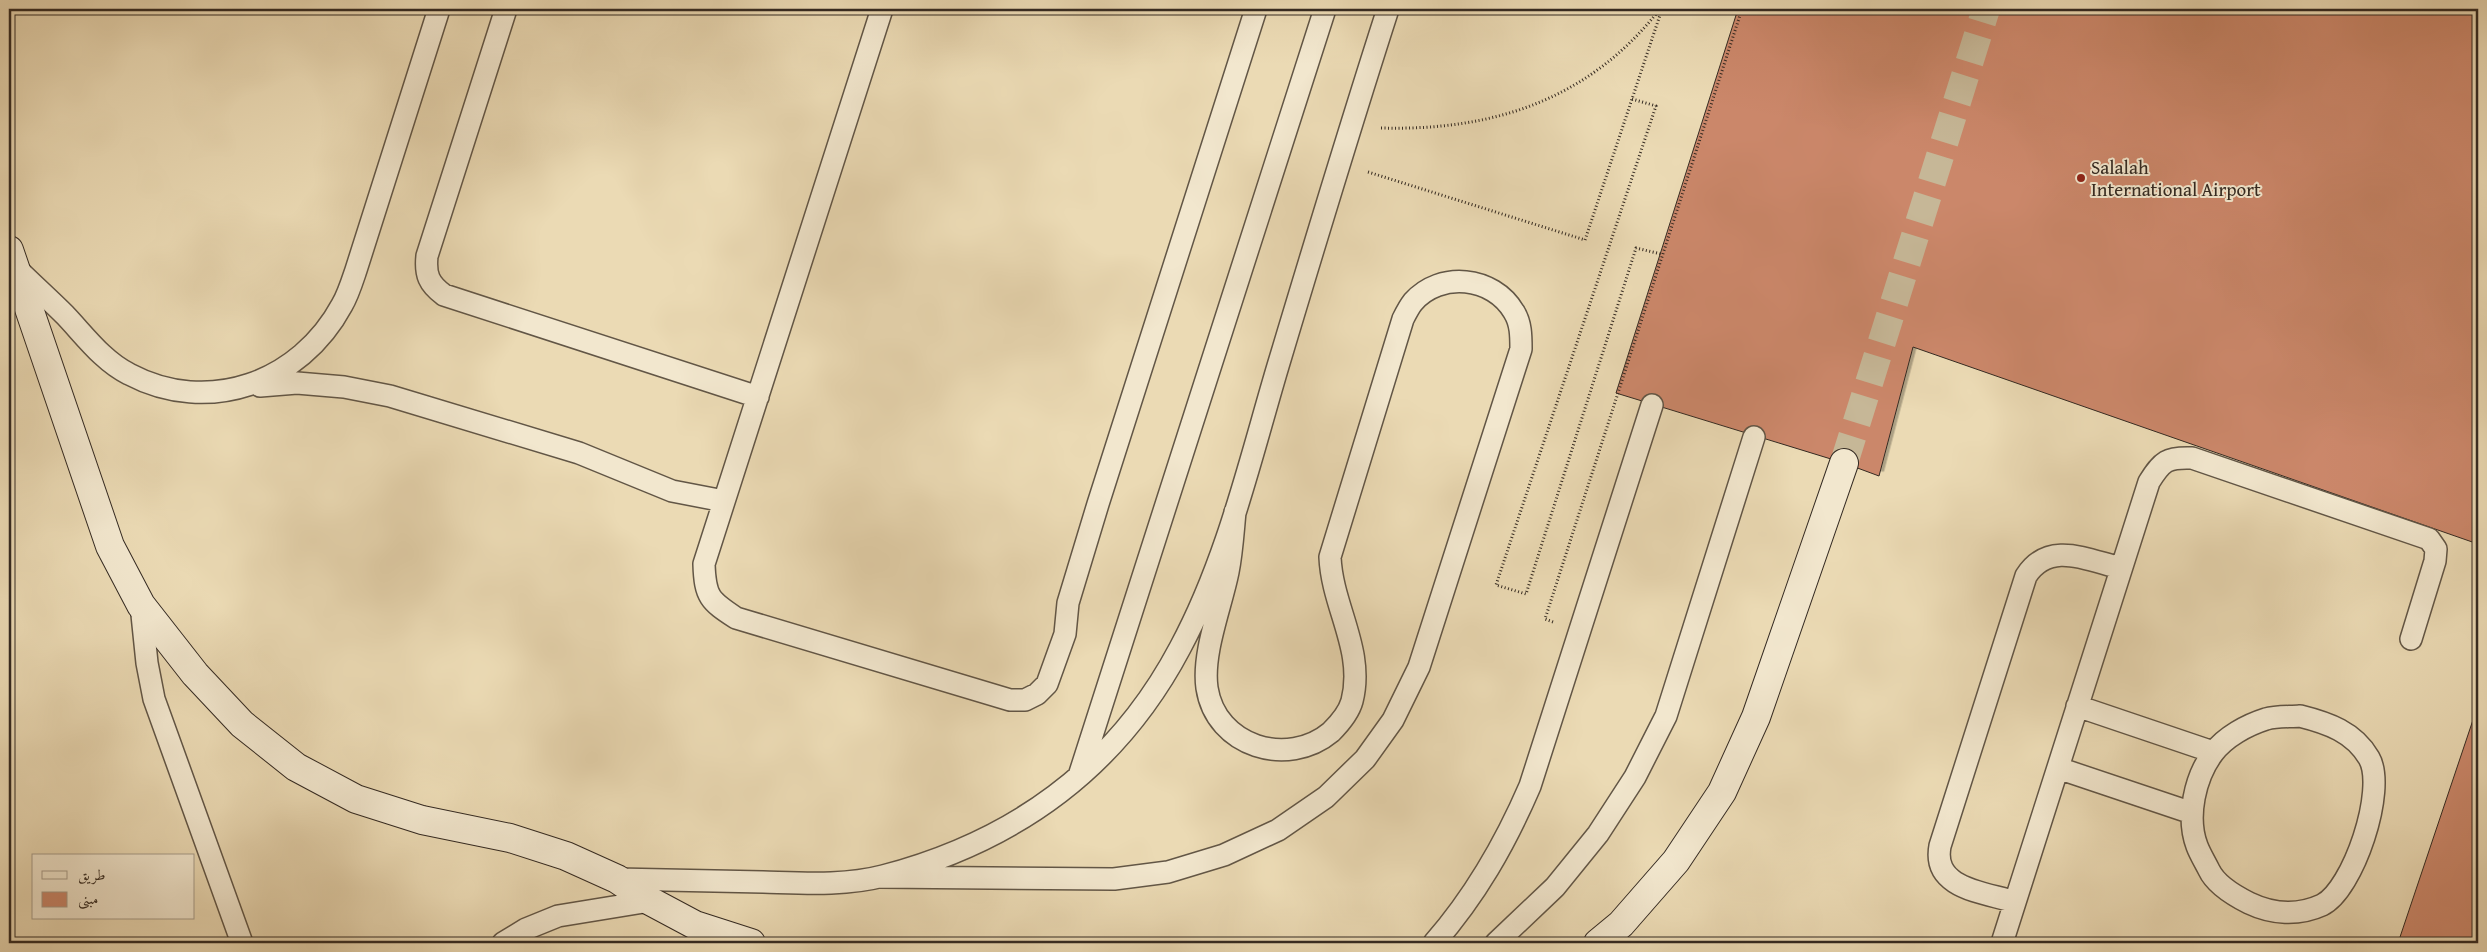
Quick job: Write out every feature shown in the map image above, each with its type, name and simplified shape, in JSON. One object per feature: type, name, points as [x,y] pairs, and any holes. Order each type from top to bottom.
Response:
[{"type":"street","points":[[11,258],[110,546],[141,605],[195,674],[242,724],[296,767],[356,799],[422,820],[510,838],[566,856],[616,879],[650,901],[695,925],[751,943]]},
{"type":"street","points":[[1598,943],[1621,924],[1676,862],[1722,792],[1756,717],[1844,463]]},
{"type":"lane","points":[[250,386],[286,368],[317,339],[342,306],[356,270],[439,9]]},
{"type":"lane","points":[[506,9],[427,256],[426,272],[432,286],[444,295],[758,398]]},
{"type":"lane","points":[[882,9],[704,564],[705,584],[714,604],[736,618],[1010,700],[1025,700],[1038,694],[1047,684],[1065,634],[1068,603],[1098,504],[1256,9]]},
{"type":"lane","points":[[1078,779],[1325,9]]},
{"type":"lane","points":[[880,877],[957,852],[1007,828],[1078,779],[1118,740],[1152,696],[1181,648],[1208,588],[1235,512],[1340,161],[1388,9]]},
{"type":"lane","points":[[11,258],[94,348],[128,374],[166,390],[208,394],[250,386],[297,383],[344,387],[390,396],[579,454],[672,491],[724,501]]},
{"type":"lane","points":[[616,879],[821,883],[880,877],[1114,879],[1168,872],[1224,855],[1278,830],[1326,798],[1365,759],[1393,720],[1419,667],[1522,349],[1521,330],[1514,312],[1502,297],[1485,286],[1467,281],[1447,282],[1429,290],[1413,302],[1403,319],[1330,557],[1330,574],[1354,654],[1357,679],[1352,704],[1339,724],[1320,740],[1298,749],[1273,750],[1250,744],[1230,731],[1216,711],[1207,688],[1208,662],[1228,573],[1235,512]]},
{"type":"lane","points":[[1434,943],[1467,904],[1490,869],[1513,825],[1530,786],[1652,405]]},
{"type":"lane","points":[[1496,943],[1555,887],[1598,834],[1635,777],[1666,716],[1754,437]]},
{"type":"lane","points":[[2002,943],[2149,482],[2159,465],[2174,457],[2192,458],[2429,539],[2436,549],[2435,561],[2411,639]]},
{"type":"lane","points":[[2015,902],[1949,880],[1941,871],[1938,858],[1940,846],[2026,576],[2033,565],[2043,558],[2056,554],[2121,568]]},
{"type":"lane","points":[[141,605],[147,663],[154,699],[242,943]]},
{"type":"lane","points":[[2077,706],[2213,752]]},
{"type":"lane","points":[[2300,716],[2332,725],[2352,738],[2370,759],[2376,786],[2370,820],[2358,852],[2342,883],[2323,904],[2296,913],[2263,910],[2234,896],[2211,874],[2196,845],[2192,813],[2198,781],[2213,752],[2238,731],[2268,718],[2300,716]]},
{"type":"lane","points":[[2058,768],[2192,813]]},
{"type":"lane","points":[[503,943],[526,929],[558,916],[650,901]]},
{"type":"path","points":[[1362,170],[1584,240],[1661,9]]},
{"type":"path","points":[[1376,128],[1434,128],[1462,125],[1518,112],[1545,100],[1594,73],[1642,33],[1661,9]]},
{"type":"path","points":[[1579,630],[1545,619],[1661,254],[1742,9]]},
{"type":"path","points":[[1632,99],[1656,106],[1496,585],[1526,594],[1636,248],[1661,254]]},
{"type":"building","name":"Salalah International Airport","points":[[1738,9],[2478,9],[2478,544],[1913,347],[1879,476],[1844,463],[1616,393]]},
{"type":"building","points":[[2478,705],[2478,943],[2398,943]]},
{"type":"tunnel","points":[[1844,463],[1986,9]]},
{"type":"place","name":"Salalah International Airport","points":[[2081,178]]}]
